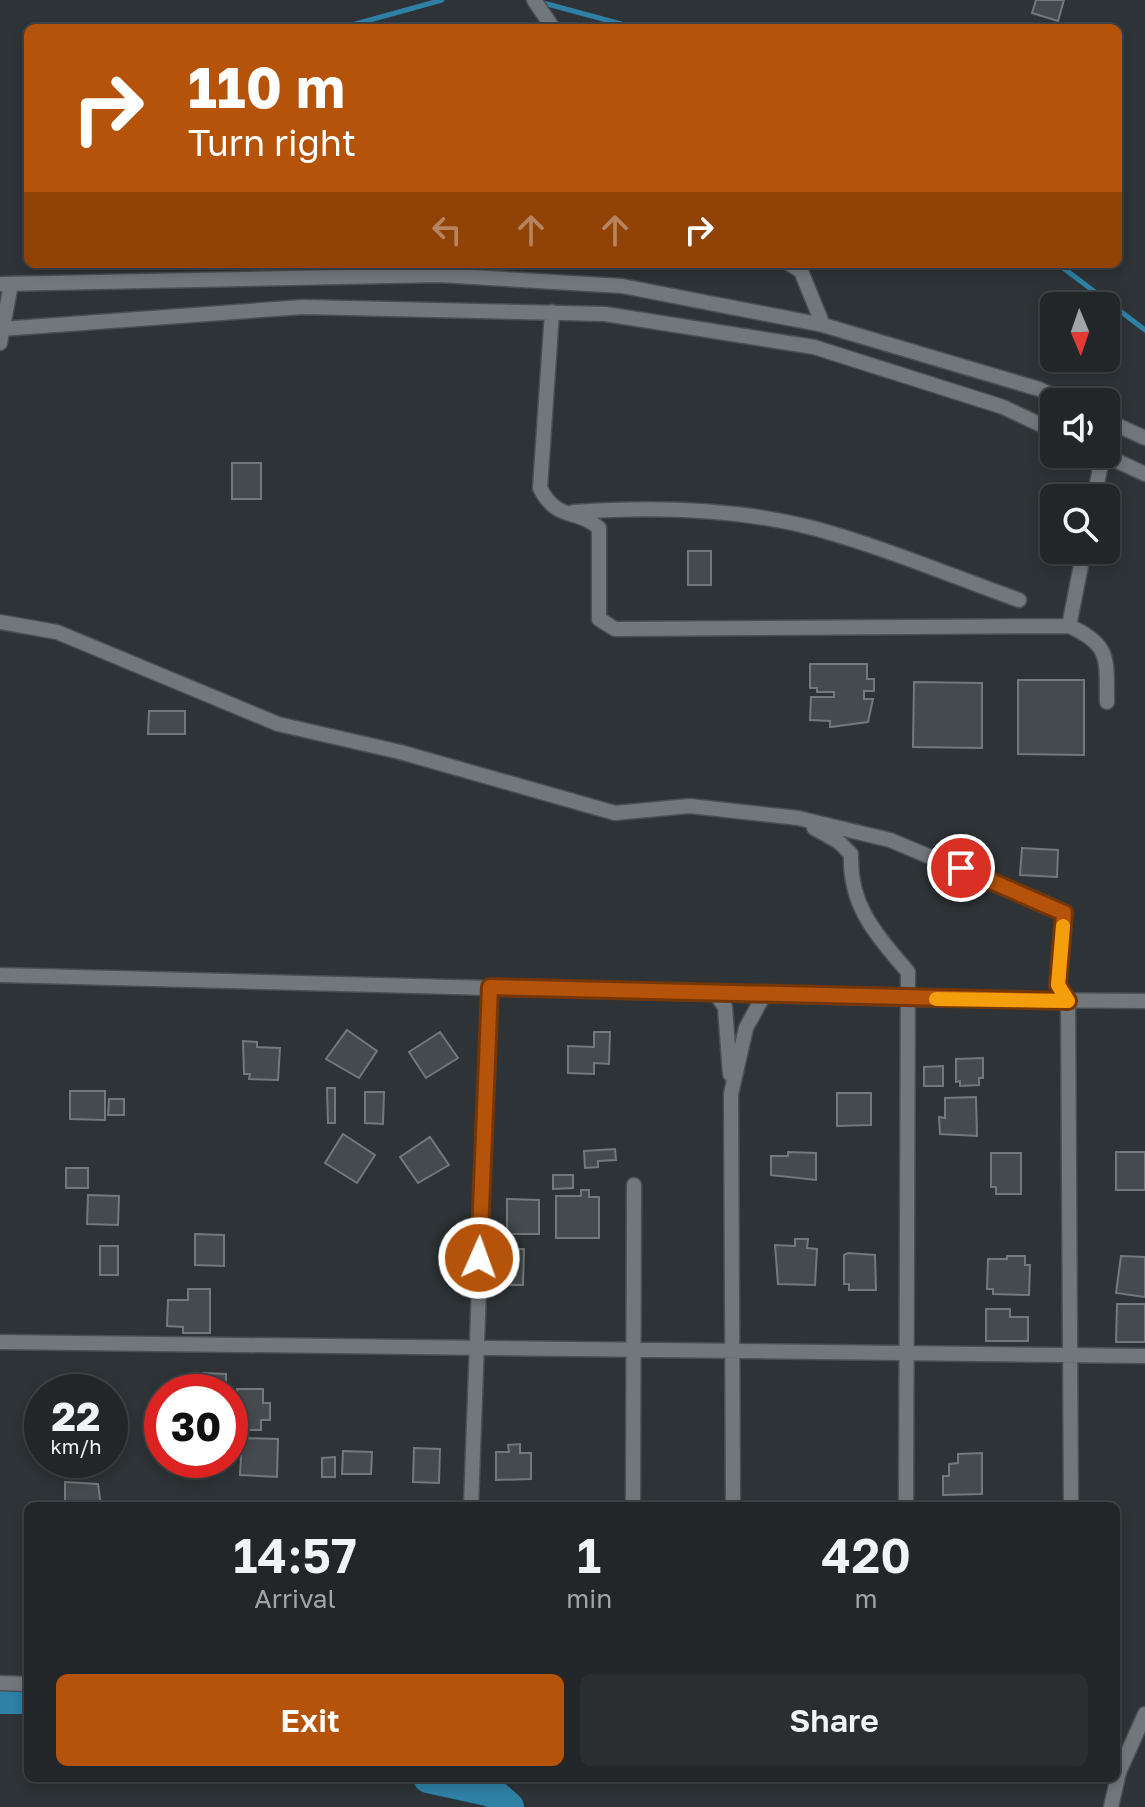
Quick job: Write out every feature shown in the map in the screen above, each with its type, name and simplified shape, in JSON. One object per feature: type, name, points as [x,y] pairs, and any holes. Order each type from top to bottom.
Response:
[{"type":"street","points":[[534,0],[550,24]]},
{"type":"street","points":[[796,268],[801,271],[823,325]]},
{"type":"street","points":[[1040,389],[823,325],[622,286],[439,275],[6,284],[1,333],[303,307],[605,314],[814,347],[1003,407],[1040,424]]},
{"type":"street","points":[[552,312],[540,488],[548,504],[562,513],[589,519],[599,528],[599,619],[615,629],[1069,626],[1099,643],[1106,655],[1107,702]]},
{"type":"street","points":[[1120,426],[1145,438]]},
{"type":"street","points":[[1120,462],[1145,474]]},
{"type":"street","points":[[562,513],[642,507],[710,511],[816,529],[1019,600]]},
{"type":"street","points":[[1069,626],[1081,564]]},
{"type":"street","points":[[0,622],[57,632],[278,724],[400,752],[615,813],[690,806],[798,818],[890,840],[1064,913],[1058,985],[1068,1001],[1071,1502]]},
{"type":"street","points":[[798,818],[839,842],[851,854],[850,880],[866,921],[908,972],[906,1502]]},
{"type":"street","points":[[0,975],[909,999],[1145,1001]]},
{"type":"street","points":[[471,1502],[490,987]]},
{"type":"street","points":[[715,993],[725,1007],[731,1094],[733,1502]]},
{"type":"street","points":[[731,1094],[746,1028],[764,995]]},
{"type":"street","points":[[633,1502],[634,1185]]},
{"type":"street","points":[[0,1342],[1145,1356]]},
{"type":"street","points":[[0,1683],[24,1684]]},
{"type":"street","points":[[1120,1770],[1145,1714]]},
{"type":"street","points":[[1111,1807],[1117,1782]]},
{"type":"building","points":[[1036,0],[1064,0],[1058,21],[1032,13]]},
{"type":"building","points":[[232,463],[261,463],[261,499],[232,499]]},
{"type":"building","points":[[688,551],[711,551],[711,585],[688,585]]},
{"type":"building","points":[[810,664],[867,664],[867,679],[874,679],[874,691],[864,691],[864,699],[873,699],[868,722],[830,727],[830,721],[810,720],[811,697],[834,697],[834,692],[817,692],[817,688],[810,688]]},
{"type":"building","points":[[1018,680],[1084,680],[1084,755],[1018,754]]},
{"type":"building","points":[[914,682],[982,683],[982,748],[913,747]]},
{"type":"building","points":[[149,711],[185,711],[185,734],[148,734]]},
{"type":"building","points":[[1022,848],[1058,850],[1057,877],[1020,875]]},
{"type":"building","points":[[347,1030],[377,1051],[359,1078],[326,1059]]},
{"type":"building","points":[[440,1032],[458,1058],[426,1078],[409,1052]]},
{"type":"building","points":[[594,1032],[610,1032],[609,1064],[594,1063],[594,1074],[568,1073],[568,1046],[594,1047]]},
{"type":"building","points":[[243,1041],[257,1042],[257,1047],[280,1048],[278,1080],[249,1079],[250,1074],[244,1074]]},
{"type":"building","points":[[983,1058],[983,1078],[979,1078],[979,1085],[960,1086],[960,1081],[956,1082],[956,1059]]},
{"type":"building","points":[[943,1066],[943,1086],[924,1086],[924,1067]]},
{"type":"building","points":[[327,1088],[335,1088],[335,1123],[328,1123]]},
{"type":"building","points":[[70,1091],[105,1091],[105,1120],[70,1119]]},
{"type":"building","points":[[365,1092],[384,1092],[383,1124],[365,1123]]},
{"type":"building","points":[[837,1093],[871,1093],[871,1125],[837,1126]]},
{"type":"building","points":[[976,1097],[977,1136],[940,1134],[939,1117],[945,1118],[945,1098]]},
{"type":"building","points":[[109,1099],[124,1099],[124,1115],[108,1115]]},
{"type":"building","points":[[343,1134],[375,1155],[357,1183],[325,1163]]},
{"type":"building","points":[[430,1137],[449,1165],[418,1183],[400,1157]]},
{"type":"building","points":[[615,1149],[616,1160],[598,1161],[598,1167],[585,1168],[584,1151]]},
{"type":"building","points":[[788,1152],[816,1153],[816,1180],[771,1175],[771,1156],[788,1156]]},
{"type":"building","points":[[1116,1152],[1145,1152],[1145,1190],[1116,1190]]},
{"type":"building","points":[[991,1153],[1021,1153],[1021,1194],[996,1194],[996,1187],[991,1187]]},
{"type":"building","points":[[66,1168],[88,1168],[88,1188],[66,1188]]},
{"type":"building","points":[[553,1175],[573,1175],[573,1188],[553,1189]]},
{"type":"building","points":[[581,1190],[589,1190],[589,1197],[599,1197],[599,1238],[556,1238],[556,1196],[581,1196]]},
{"type":"building","points":[[88,1195],[119,1196],[118,1225],[87,1224]]},
{"type":"building","points":[[507,1199],[539,1200],[539,1234],[507,1234]]},
{"type":"building","points":[[195,1234],[224,1235],[224,1266],[195,1265]]},
{"type":"building","points":[[795,1239],[808,1239],[807,1248],[817,1249],[815,1285],[778,1284],[775,1245],[795,1246]]},
{"type":"building","points":[[100,1246],[118,1246],[118,1275],[100,1275]]},
{"type":"building","points":[[493,1249],[524,1249],[523,1285],[493,1285]]},
{"type":"building","points":[[844,1255],[875,1255],[876,1290],[849,1290],[849,1284],[844,1284]]},
{"type":"building","points":[[1007,1256],[1025,1256],[1025,1265],[1030,1265],[1029,1295],[993,1294],[993,1289],[987,1289],[988,1259],[1007,1259]]},
{"type":"building","points":[[1121,1256],[1145,1257],[1145,1297],[1116,1293]]},
{"type":"building","points":[[188,1289],[210,1289],[210,1333],[183,1333],[183,1327],[167,1326],[168,1300],[188,1300]]},
{"type":"building","points":[[1117,1304],[1145,1304],[1145,1342],[1116,1342]]},
{"type":"building","points":[[986,1309],[1010,1309],[1010,1317],[1028,1317],[1028,1341],[986,1341]]},
{"type":"building","points":[[248,1389],[263,1389],[263,1403],[270,1403],[270,1420],[261,1420],[261,1430],[248,1430]]},
{"type":"building","points":[[248,1438],[278,1439],[277,1477],[248,1475]]},
{"type":"building","points":[[520,1444],[520,1453],[531,1453],[531,1479],[496,1480],[496,1452],[509,1452],[508,1445]]},
{"type":"building","points":[[414,1448],[440,1449],[439,1483],[413,1482]]},
{"type":"building","points":[[343,1451],[372,1452],[371,1474],[342,1474]]},
{"type":"building","points":[[982,1453],[982,1494],[943,1495],[943,1476],[949,1476],[949,1464],[958,1463],[958,1454]]},
{"type":"building","points":[[335,1457],[335,1477],[322,1477],[322,1458]]},
{"type":"building","points":[[65,1482],[98,1484],[100,1502],[65,1502]]},
{"type":"waterway","points":[[355,24],[442,0]]},
{"type":"waterway","points":[[540,2],[621,24]]},
{"type":"waterway","points":[[1063,268],[1145,330]]},
{"type":"waterway","points":[[0,1699],[24,1699]]},
{"type":"waterway","points":[[446,1782],[492,1792],[509,1807]]},
{"type":"slow traffic","points":[[936,999],[1068,1001],[1058,985],[1063,926]]},
{"type":"route","points":[[479,1258],[490,987],[1068,1001],[1058,985],[1064,913],[961,868]]}]
